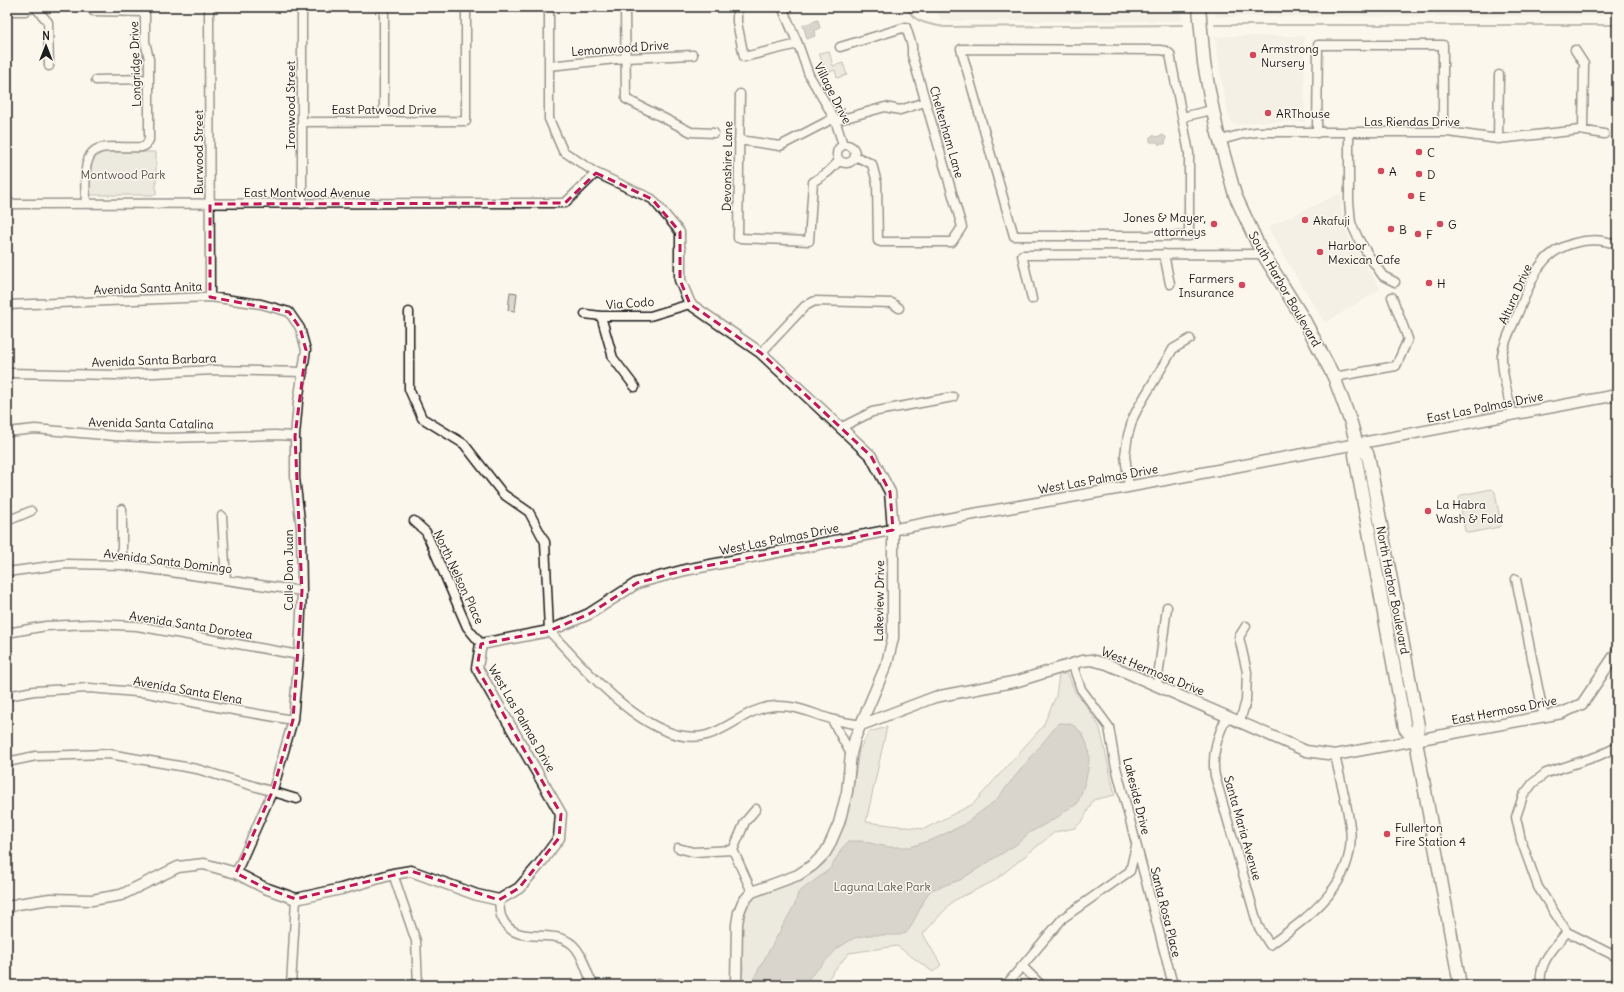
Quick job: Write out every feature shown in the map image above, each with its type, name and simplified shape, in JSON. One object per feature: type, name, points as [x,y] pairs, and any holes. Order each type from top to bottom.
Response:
[{"type":"main road","points":[[1199,7],[1204,63],[1212,110],[1220,140]]},
{"type":"main road","name":"South Harbor Boulevard","points":[[1220,140],[1235,195],[1263,254],[1304,320],[1323,357]]},
{"type":"main road","name":"North Harbor Boulevard","points":[[1323,357],[1334,377],[1351,422],[1357,445],[1355,456],[1405,728],[1416,741],[1460,985]]},
{"type":"street","points":[[7,11],[25,11],[35,7],[48,22],[49,66]]},
{"type":"street","name":"Burwood Street","points":[[209,7],[210,298]]},
{"type":"street","name":"Ironwood Street","points":[[302,7],[302,204]]},
{"type":"street","points":[[384,7],[384,121]]},
{"type":"street","name":"East Patwood Drive","points":[[302,122],[466,121],[466,7]]},
{"type":"street","points":[[549,7],[548,119],[563,151],[596,174],[652,199],[680,232],[680,280],[690,304]]},
{"type":"street","points":[[625,7],[626,99],[691,132],[714,133]]},
{"type":"street","points":[[737,7],[737,22],[744,57],[798,44]]},
{"type":"street","name":"Village Drive","points":[[782,7],[812,81],[834,120],[843,145]]},
{"type":"street","points":[[93,11],[145,9]]},
{"type":"street","name":"Longridge Drive","points":[[86,204],[87,161],[92,154],[99,149],[140,148],[147,144],[149,138],[149,54],[145,41],[145,9]]},
{"type":"street","name":"Cheltenham Lane","points":[[840,47],[906,27],[912,46],[912,55],[962,227],[952,242],[878,241],[877,183],[872,164],[855,156]]},
{"type":"street","points":[[1317,133],[1318,45],[1443,45],[1443,132]]},
{"type":"street","points":[[961,49],[1166,51],[1170,54],[1172,59],[1182,117],[1189,153],[1189,236],[1014,236],[961,49]]},
{"type":"street","points":[[1575,50],[1584,64],[1583,130]]},
{"type":"street","name":"Lemonwood Drive","points":[[549,66],[626,58],[694,55]]},
{"type":"street","points":[[1498,138],[1499,75]]},
{"type":"street","points":[[96,80],[149,80]]},
{"type":"street","name":"Devonshire Lane","points":[[740,94],[738,238],[809,241],[813,182],[828,172],[839,161]]},
{"type":"street","points":[[739,140],[780,146],[834,120],[885,107],[900,110],[926,102]]},
{"type":"street","points":[[1182,117],[1212,110]]},
{"type":"street","name":"Las Riendas Drive","points":[[1220,140],[1257,132],[1443,132],[1498,138],[1583,130],[1604,134]]},
{"type":"street","points":[[1349,133],[1349,200],[1351,223],[1357,237],[1370,259],[1383,276],[1394,282]]},
{"type":"street","points":[[843,145],[852,148],[855,156],[853,161],[843,163],[839,161],[836,156],[837,150],[843,145]]},
{"type":"street","name":"East Montwood Avenue","points":[[7,204],[565,203],[596,174]]},
{"type":"street","name":"Altura Drive","points":[[1512,415],[1504,370],[1503,353],[1517,315],[1537,270],[1550,256],[1579,242],[1600,240],[1617,245]]},
{"type":"street","points":[[1164,254],[1170,284]]},
{"type":"street","points":[[1032,298],[1022,255],[1263,254]]},
{"type":"street","points":[[1334,377],[1396,366],[1408,339],[1392,297]]},
{"type":"street","name":"Avenida Santa Anita","points":[[7,305],[210,298],[261,304],[289,312]]},
{"type":"street","points":[[761,353],[805,306],[815,301],[892,303],[899,308]]},
{"type":"street","name":"Via Codo","points":[[635,387],[613,358],[601,316],[650,316],[690,304]]},
{"type":"street","name":"Lakeview Drive","points":[[690,304],[761,353],[871,456],[890,492],[893,530],[893,638],[887,663],[855,738],[851,754],[844,807],[836,831],[825,853],[813,865],[798,875],[752,892]]},
{"type":"street","name":"Calle Don Juan","points":[[236,873],[273,790],[293,720],[299,655],[302,590],[301,528],[295,478],[295,436],[298,402],[306,350],[300,328],[289,312]]},
{"type":"street","points":[[409,312],[409,389],[422,418],[464,444],[503,494],[529,512],[545,542],[549,631],[597,681],[625,706],[652,724],[671,734],[688,737],[708,734],[754,711],[774,706],[800,709],[832,720],[861,725]]},
{"type":"street","points":[[585,314],[601,316]]},
{"type":"street","points":[[1129,487],[1125,455],[1128,435],[1133,418],[1173,349],[1190,339]]},
{"type":"street","name":"Avenida Santa Barbara","points":[[7,373],[115,375],[214,370],[303,372]]},
{"type":"street","name":"East Las Palmas Drive","points":[[1357,445],[1617,395]]},
{"type":"street","points":[[840,428],[872,412],[953,398]]},
{"type":"street","name":"Avenida Santa Catalina","points":[[7,432],[35,429],[115,436],[167,438],[274,435],[295,436]]},
{"type":"street","name":"West Las Palmas Drive","points":[[499,900],[519,888],[539,865],[559,838],[561,814],[477,668],[481,644],[549,631],[589,614],[637,583],[685,570],[1069,497],[1357,445]]},
{"type":"street","points":[[122,509],[122,565]]},
{"type":"street","points":[[7,521],[31,511]]},
{"type":"street","points":[[222,516],[226,580]]},
{"type":"street","name":"North Nelson Place","points":[[414,521],[426,532],[468,627],[481,644]]},
{"type":"street","name":"Avenida Santa Domingo","points":[[7,572],[66,564],[122,565],[302,590]]},
{"type":"street","points":[[1516,579],[1544,717]]},
{"type":"street","points":[[1157,685],[1168,607]]},
{"type":"street","name":"Avenida Santa Dorotea","points":[[7,633],[46,626],[91,624],[137,626],[299,655]]},
{"type":"street","points":[[1240,721],[1246,701],[1247,672],[1239,637],[1246,626]]},
{"type":"street","name":"East Hermosa Drive","points":[[1416,741],[1562,713],[1582,704],[1617,652]]},
{"type":"street","name":"West Hermosa Drive","points":[[861,725],[935,697],[1018,681],[1072,663],[1091,660],[1102,662],[1157,685],[1306,751],[1335,755],[1416,741]]},
{"type":"street","name":"Lakeside Drive","points":[[1006,985],[1063,918],[1130,871],[1137,845],[1116,762],[1109,727],[1080,690],[1072,663]]},
{"type":"street","name":"Avenida Santa Elena","points":[[7,696],[34,691],[89,688],[148,693],[222,708],[293,720]]},
{"type":"street","name":"Santa Maria Avenue","points":[[1227,716],[1216,743],[1214,770],[1258,926],[1270,945],[1307,918],[1336,886],[1349,856],[1350,828],[1335,755]]},
{"type":"street","points":[[832,720],[851,754]]},
{"type":"street","points":[[1617,747],[1598,756],[1546,773],[1533,783],[1523,796],[1516,817],[1521,840],[1538,887],[1568,932],[1617,957]]},
{"type":"street","points":[[7,762],[36,756],[110,754],[197,769],[273,790],[297,799]]},
{"type":"street","points":[[736,985],[739,912],[743,902],[752,892],[733,850],[745,822],[756,810]]},
{"type":"street","name":"Santa Rosa Place","points":[[1137,845],[1173,985]]},
{"type":"street","points":[[678,848],[694,852],[733,850]]},
{"type":"street","points":[[7,908],[18,904],[50,899],[92,900],[120,895],[178,867],[204,864],[236,873],[265,888],[296,899],[341,889],[393,874],[411,871],[477,895],[499,900],[501,917],[508,928],[520,935],[562,938],[573,945],[582,957],[590,979],[594,985]]},
{"type":"street","points":[[393,874],[416,941],[418,985]]},
{"type":"street","points":[[291,985],[296,899]]},
{"type":"street","points":[[1541,985],[1542,966],[1548,954],[1568,932]]},
{"type":"street","points":[[1022,966],[1041,985]]},
{"type":"highlighted area","points":[[596,173],[652,199],[680,232],[680,280],[690,304],[761,353],[871,456],[890,492],[893,530],[685,570],[637,583],[589,614],[549,631],[481,644],[477,668],[561,814],[559,838],[519,888],[499,900],[411,871],[296,899],[265,888],[236,873],[273,790],[293,720],[302,591],[295,436],[306,350],[300,328],[289,312],[210,297],[210,204],[565,203]]},
{"type":"shaded area","points":[[936,7],[1182,7],[1182,21],[941,21]]},
{"type":"shaded area","points":[[1215,7],[1602,7],[1602,16],[1215,17]]},
{"type":"shaded area","points":[[818,20],[820,28],[814,31],[815,36],[807,39],[803,25]]},
{"type":"shaded area","points":[[1225,36],[1304,36],[1305,122],[1256,122],[1238,125],[1232,123],[1228,114],[1224,95],[1215,38]]},
{"type":"shaded area","points":[[1154,135],[1156,137],[1162,135],[1166,137],[1165,144],[1150,142],[1150,137]]},
{"type":"shaded area","points":[[1341,193],[1342,214],[1346,231],[1381,289],[1325,323],[1268,227]]},
{"type":"shaded area","points":[[1058,724],[1071,724],[1078,729],[1086,742],[1088,751],[1088,769],[1084,787],[1077,804],[1066,810],[1058,817],[1029,833],[1017,844],[960,880],[931,890],[906,933],[899,935],[869,935],[854,938],[838,948],[810,977],[806,985],[750,985],[795,904],[798,893],[831,868],[842,848],[849,841],[861,841],[888,847],[910,847],[934,839],[963,825],[995,801]]},
{"type":"green space","points":[[829,51],[833,66],[843,63],[847,75],[837,78],[835,70],[826,73],[819,53]]},
{"type":"green space","name":"Montwood Park","points":[[102,152],[156,152],[156,195],[90,195],[90,162],[92,158]]},
{"type":"green space","points":[[510,292],[517,293],[515,311],[508,310]]},
{"type":"green space","points":[[1492,489],[1495,492],[1501,524],[1499,527],[1469,533],[1465,531],[1459,498],[1461,495]]},
{"type":"green space","name":"Laguna Lake Park","points":[[1059,674],[1068,674],[1075,692],[1088,708],[1100,728],[1115,795],[1093,800],[1083,820],[1075,828],[1055,832],[994,881],[953,901],[923,934],[941,965],[933,972],[897,946],[849,953],[824,985],[740,985],[743,970],[741,939],[744,909],[749,901],[757,895],[805,878],[824,864],[834,847],[853,790],[859,750],[869,732],[887,727],[866,822],[924,829],[973,804],[1043,726],[1056,696]]},
{"type":"waterway","points":[[907,7],[917,20],[927,24],[944,27],[1183,25]]},
{"type":"waterway","points":[[1215,25],[1613,25]]},
{"type":"place","name":"Armstrong Nursery","points":[[1253,55]]},
{"type":"place","name":"ARThouse","points":[[1268,113]]},
{"type":"place","name":"C","points":[[1419,152]]},
{"type":"place","name":"A","points":[[1381,171]]},
{"type":"place","name":"D","points":[[1419,174]]},
{"type":"place","name":"E","points":[[1411,196]]},
{"type":"place","name":"Akafuji","points":[[1305,220]]},
{"type":"place","name":"Jones & Mayer, attorneys","points":[[1214,224]]},
{"type":"place","name":"G","points":[[1440,224]]},
{"type":"place","name":"B","points":[[1391,229]]},
{"type":"place","name":"F","points":[[1418,234]]},
{"type":"place","name":"Harbor Mexican Cafe","points":[[1320,252]]},
{"type":"place","name":"H","points":[[1429,283]]},
{"type":"place","name":"Farmers Insurance","points":[[1242,285]]},
{"type":"place","name":"La Habra Wash & Fold","points":[[1428,511]]},
{"type":"place","name":"Fullerton Fire Station 4","points":[[1387,834]]}]
